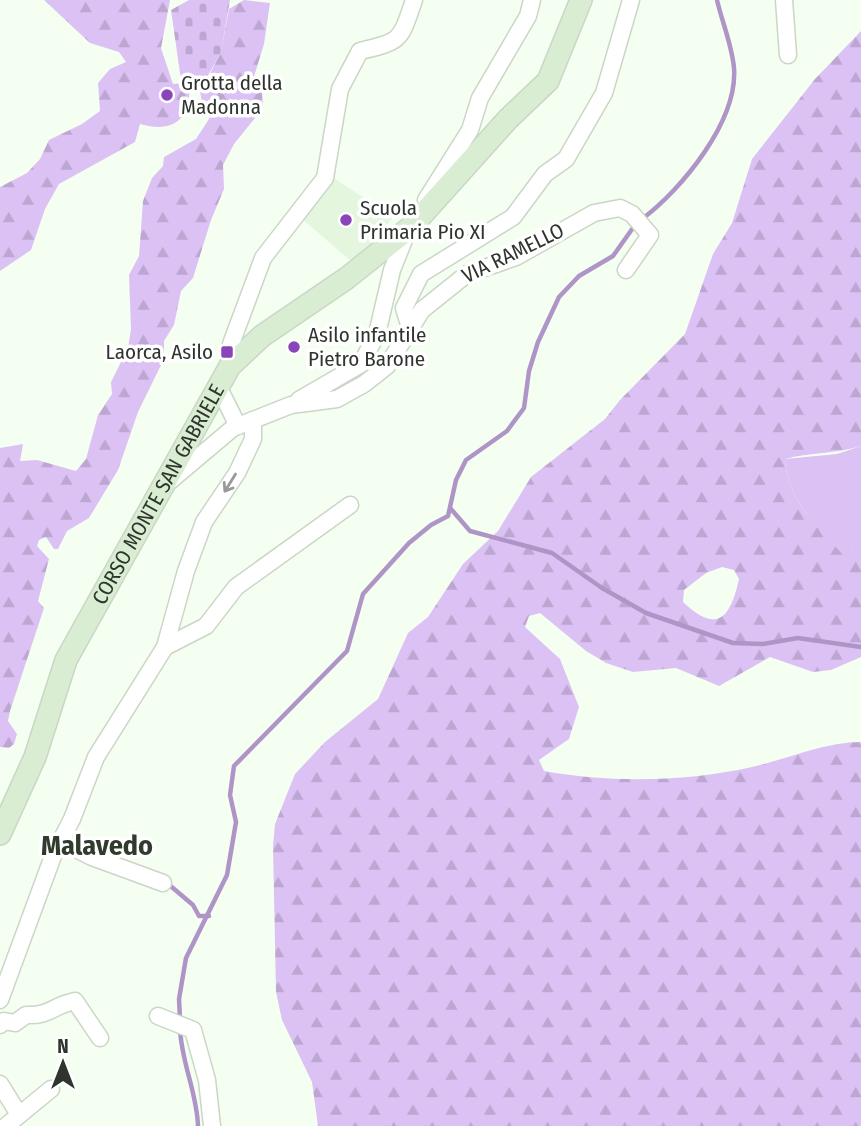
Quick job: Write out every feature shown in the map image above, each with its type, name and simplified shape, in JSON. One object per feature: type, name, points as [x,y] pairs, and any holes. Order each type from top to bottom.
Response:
[{"type":"main road","name":"CORSO MONTE SAN GABRIELE","points":[[0,834],[31,766],[62,667],[218,386],[237,358],[410,228],[508,119],[548,81],[581,0]]},
{"type":"street","points":[[237,358],[231,344],[263,258],[325,178],[340,89],[349,68],[360,51],[392,43],[401,37],[414,0]]},
{"type":"street","points":[[290,405],[361,364],[377,334],[392,270],[410,228],[470,130],[480,98],[528,16],[532,0]]},
{"type":"street","name":"VIA RAMELLO","points":[[410,328],[404,308],[421,274],[513,217],[545,174],[566,159],[604,93],[631,0]]},
{"type":"street","points":[[784,0],[788,55]]},
{"type":"street","points":[[586,208],[610,203],[626,211],[650,235],[626,270]]},
{"type":"street","name":"VIA RAMELLO","points":[[158,492],[245,423],[290,405],[337,398],[364,384],[387,366],[422,310],[467,274],[516,257],[594,213],[626,211]]},
{"type":"street","points":[[0,1000],[60,841],[96,757],[165,647],[186,571],[204,522],[237,473],[253,439],[245,423],[218,386]]},
{"type":"street","points":[[165,647],[206,626],[236,587],[350,505]]},
{"type":"street","points":[[60,841],[92,857],[163,883]]},
{"type":"street","points":[[0,1025],[4,1021],[15,1023],[26,1015],[44,1015],[58,1005],[75,1001],[100,1038]]},
{"type":"street","points":[[164,1017],[193,1030],[207,1080],[212,1126]]},
{"type":"street","points":[[0,1084],[18,1113]]},
{"type":"street","points":[[6,1126],[18,1113],[51,1089]]},
{"type":"shaded area","name":"Scuola Primaria Pio XI","points":[[332,177],[393,217],[386,226],[392,235],[352,262],[301,218]]},
{"type":"green space","points":[[44,0],[170,0],[161,48],[173,84],[207,80],[221,51],[229,9],[244,0],[270,3],[264,44],[252,83],[262,93],[263,108],[234,144],[223,165],[224,189],[193,278],[181,291],[174,325],[164,341],[164,359],[138,412],[118,470],[89,518],[67,531],[58,549],[54,549],[46,537],[39,540],[37,546],[49,559],[38,601],[44,608],[10,711],[8,721],[17,734],[14,744],[9,748],[0,747],[0,448],[23,444],[20,461],[37,460],[76,471],[86,459],[98,415],[112,394],[111,382],[128,348],[131,329],[129,275],[139,256],[143,201],[152,178],[163,166],[164,157],[196,139],[211,116],[211,111],[203,112],[199,82],[189,83],[188,106],[179,120],[163,127],[140,124],[135,142],[59,184],[45,209],[31,250],[0,271],[0,187],[27,173],[40,159],[49,140],[82,124],[100,111],[98,83],[110,69],[126,62],[119,52],[90,43]]},
{"type":"green space","points":[[189,0],[230,0],[221,52],[206,79],[181,80],[171,10]]},
{"type":"green space","points":[[861,31],[861,446],[785,459],[791,488],[814,524],[844,556],[853,548],[861,548],[861,657],[831,670],[813,672],[770,657],[719,686],[676,668],[633,672],[606,663],[586,651],[540,613],[529,616],[525,627],[560,659],[579,707],[569,739],[539,760],[544,771],[622,779],[701,776],[752,767],[833,745],[861,742],[861,1126],[318,1126],[312,1082],[282,1020],[276,992],[273,846],[275,824],[295,774],[325,742],[378,699],[408,633],[428,617],[463,564],[498,531],[531,477],[605,419],[685,334],[713,254],[732,223],[752,159],[815,79]],"holes":[[[722,567],[734,570],[739,579],[735,593],[731,604],[720,618],[705,618],[683,602],[684,590],[706,573]]]},
{"type":"green space","points":[[861,446],[861,548],[853,548],[844,557],[814,524],[798,501],[791,488],[785,459],[837,454]]},
{"type":"waterway","points":[[642,219],[690,172],[717,131],[727,110],[733,88],[734,68],[717,0]]},
{"type":"waterway","points":[[180,1019],[179,999],[186,958],[227,875],[236,822],[230,795],[234,766],[347,651],[363,594],[409,543],[431,525],[448,516],[456,480],[466,460],[507,431],[524,408],[529,371],[538,342],[559,297],[579,276],[613,256],[635,225]]},
{"type":"waterway","points":[[451,509],[470,531],[552,553],[602,588],[646,613],[733,643],[763,644],[798,638],[861,647]]},
{"type":"waterway","points":[[167,883],[193,905],[199,916],[209,916]]},
{"type":"waterway","points":[[180,1028],[198,1126]]},
{"type":"place","name":"Grotta della Madonna","points":[[167,95]]},
{"type":"place","name":"Scuola Primaria Pio XI","points":[[346,220]]},
{"type":"place","name":"Asilo infantile Pietro Barone","points":[[294,347]]},
{"type":"place","name":"Laorca, Asilo","points":[[227,352]]},
{"type":"district","name":"Malavedo","points":[[97,845]]}]
